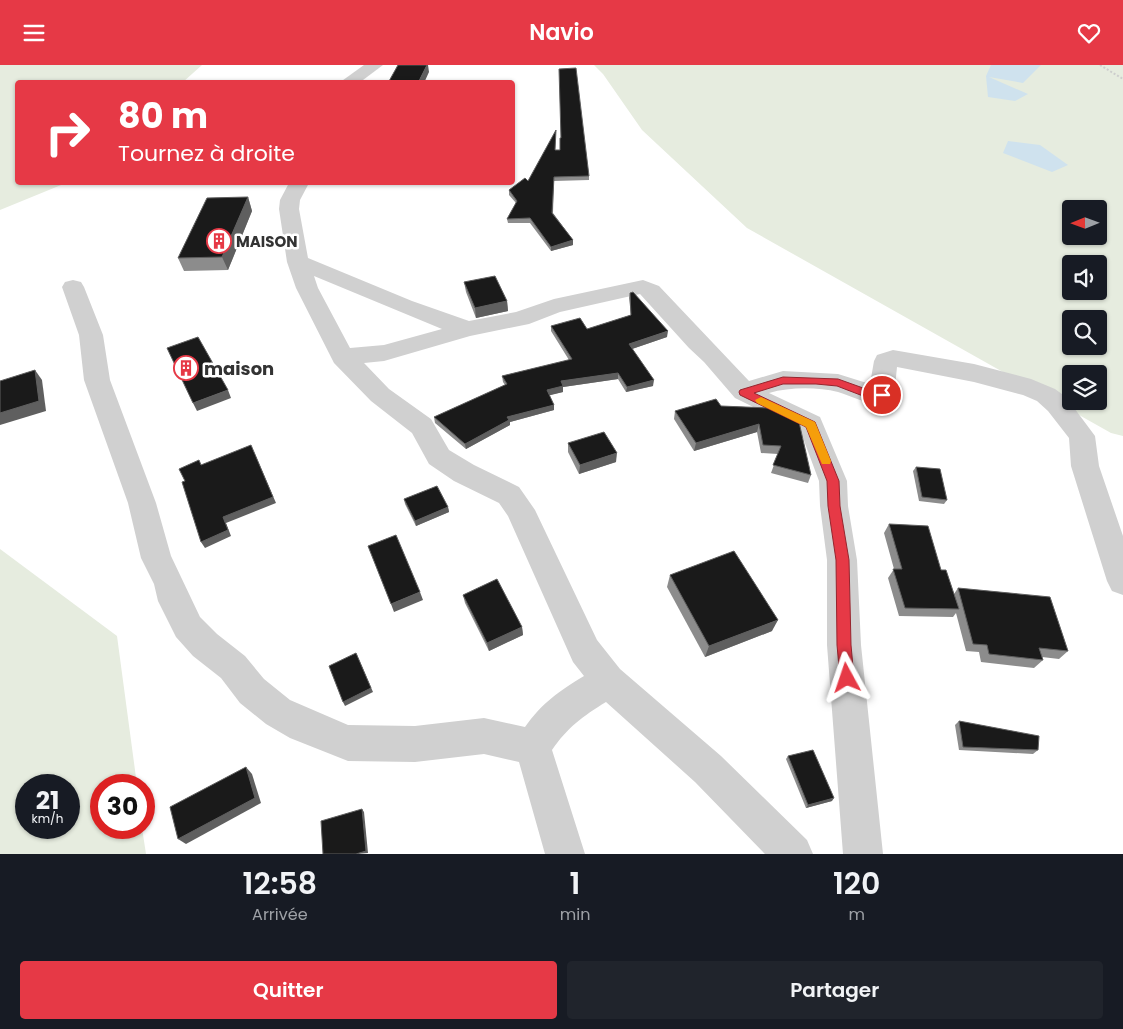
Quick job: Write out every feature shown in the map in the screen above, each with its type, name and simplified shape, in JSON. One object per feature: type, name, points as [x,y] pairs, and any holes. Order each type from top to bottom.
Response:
[{"type":"street","points":[[352,80],[375,65]]},
{"type":"street","points":[[298,185],[290,200],[289,209],[298,262],[307,288],[344,357],[380,395],[422,426],[439,457],[464,473],[509,495],[520,510],[585,651],[608,681],[708,769],[793,854]]},
{"type":"street","points":[[298,262],[355,284],[430,318],[468,329]]},
{"type":"street","points":[[73,287],[91,335],[97,380],[142,503],[156,558],[169,582],[174,601],[188,627],[205,645],[233,667],[252,691],[278,712],[302,725],[348,743],[415,744],[484,736],[533,747]]},
{"type":"street","points":[[344,357],[384,353],[468,329],[521,319],[554,305],[643,287],[651,291],[697,342],[713,356],[744,392],[811,424],[833,481],[834,506],[842,560],[844,645],[863,854]]},
{"type":"street","points":[[744,392],[783,380],[816,381],[838,383],[881,397],[886,361],[888,358],[893,358],[974,373],[1031,388],[1046,395],[1057,404],[1082,436],[1085,467],[1123,581]]},
{"type":"street","points":[[533,747],[551,721],[572,703],[608,681]]},
{"type":"street","points":[[533,747],[565,854]]},
{"type":"path","points":[[1100,65],[1123,79]]},
{"type":"shaded area","points":[[0,65],[202,65],[185,80],[15,80],[15,185],[61,185],[0,210]]},
{"type":"shaded area","points":[[594,65],[1123,65],[1123,436],[1111,433],[1070,410],[1107,410],[1107,365],[1062,365],[1062,405],[747,228],[642,130],[603,74]]},
{"type":"shaded area","points":[[0,549],[117,636],[136,774],[90,774],[90,839],[144,839],[146,854],[0,854]]},
{"type":"water","points":[[991,65],[1041,65],[1023,83],[989,77],[1028,94],[1015,101],[988,97],[986,76]]},
{"type":"water","points":[[1008,141],[1040,145],[1068,165],[1052,172],[1003,153]]},
{"type":"building","points":[[398,65],[427,65],[420,80],[390,80]]},
{"type":"building","points":[[576,68],[589,176],[554,177],[552,213],[573,240],[551,247],[530,218],[507,219],[517,201],[509,190],[525,178],[528,181],[556,130],[555,150],[560,150],[559,69]]},
{"type":"building","points":[[248,197],[222,257],[178,258],[207,198]]},
{"type":"building","points":[[495,276],[507,301],[475,308],[464,282]]},
{"type":"building","points":[[633,292],[668,331],[629,344],[654,380],[627,387],[618,373],[561,381],[563,386],[547,390],[554,405],[507,417],[509,420],[465,444],[434,417],[507,384],[502,376],[572,359],[551,326],[580,318],[587,329],[631,315],[630,293]]},
{"type":"building","points":[[198,337],[228,390],[193,403],[167,348]]},
{"type":"building","points":[[35,370],[39,401],[0,413],[0,381]]},
{"type":"building","points":[[716,399],[721,406],[769,408],[799,422],[811,475],[773,465],[781,446],[763,445],[759,424],[696,443],[675,411]]},
{"type":"building","points":[[604,432],[617,453],[580,465],[568,443]]},
{"type":"building","points":[[251,445],[273,497],[223,517],[228,530],[201,542],[182,482],[185,481],[179,469],[199,460],[201,465]]},
{"type":"building","points":[[916,467],[940,469],[947,500],[922,497]]},
{"type":"building","points":[[437,486],[448,507],[415,521],[404,499]]},
{"type":"building","points":[[889,524],[928,526],[941,570],[946,570],[959,609],[905,608],[893,569],[902,569]]},
{"type":"building","points":[[396,535],[420,592],[391,604],[368,546]]},
{"type":"building","points":[[734,551],[778,620],[709,646],[670,575]]},
{"type":"building","points":[[497,579],[522,627],[487,643],[463,595]]},
{"type":"building","points":[[958,588],[1050,597],[1068,651],[1039,648],[1043,660],[989,654],[987,645],[973,644]]},
{"type":"building","points":[[356,653],[371,688],[343,702],[329,666]]},
{"type":"building","points":[[959,721],[1039,736],[1038,750],[963,747]]},
{"type":"building","points":[[813,750],[834,798],[808,805],[788,756]]},
{"type":"building","points":[[246,767],[255,798],[178,839],[170,807]]},
{"type":"building","points":[[362,809],[366,851],[356,854],[323,854],[321,821]]},
{"type":"slow traffic","points":[[761,400],[811,424],[826,461]]},
{"type":"place","name":"MAISON","points":[[219,241]]},
{"type":"place","name":"maison","points":[[186,368]]},
{"type":"route","points":[[847,678],[844,645],[842,560],[834,506],[833,481],[811,424],[744,392],[783,380],[838,383],[876,397],[881,397],[882,395]]}]
